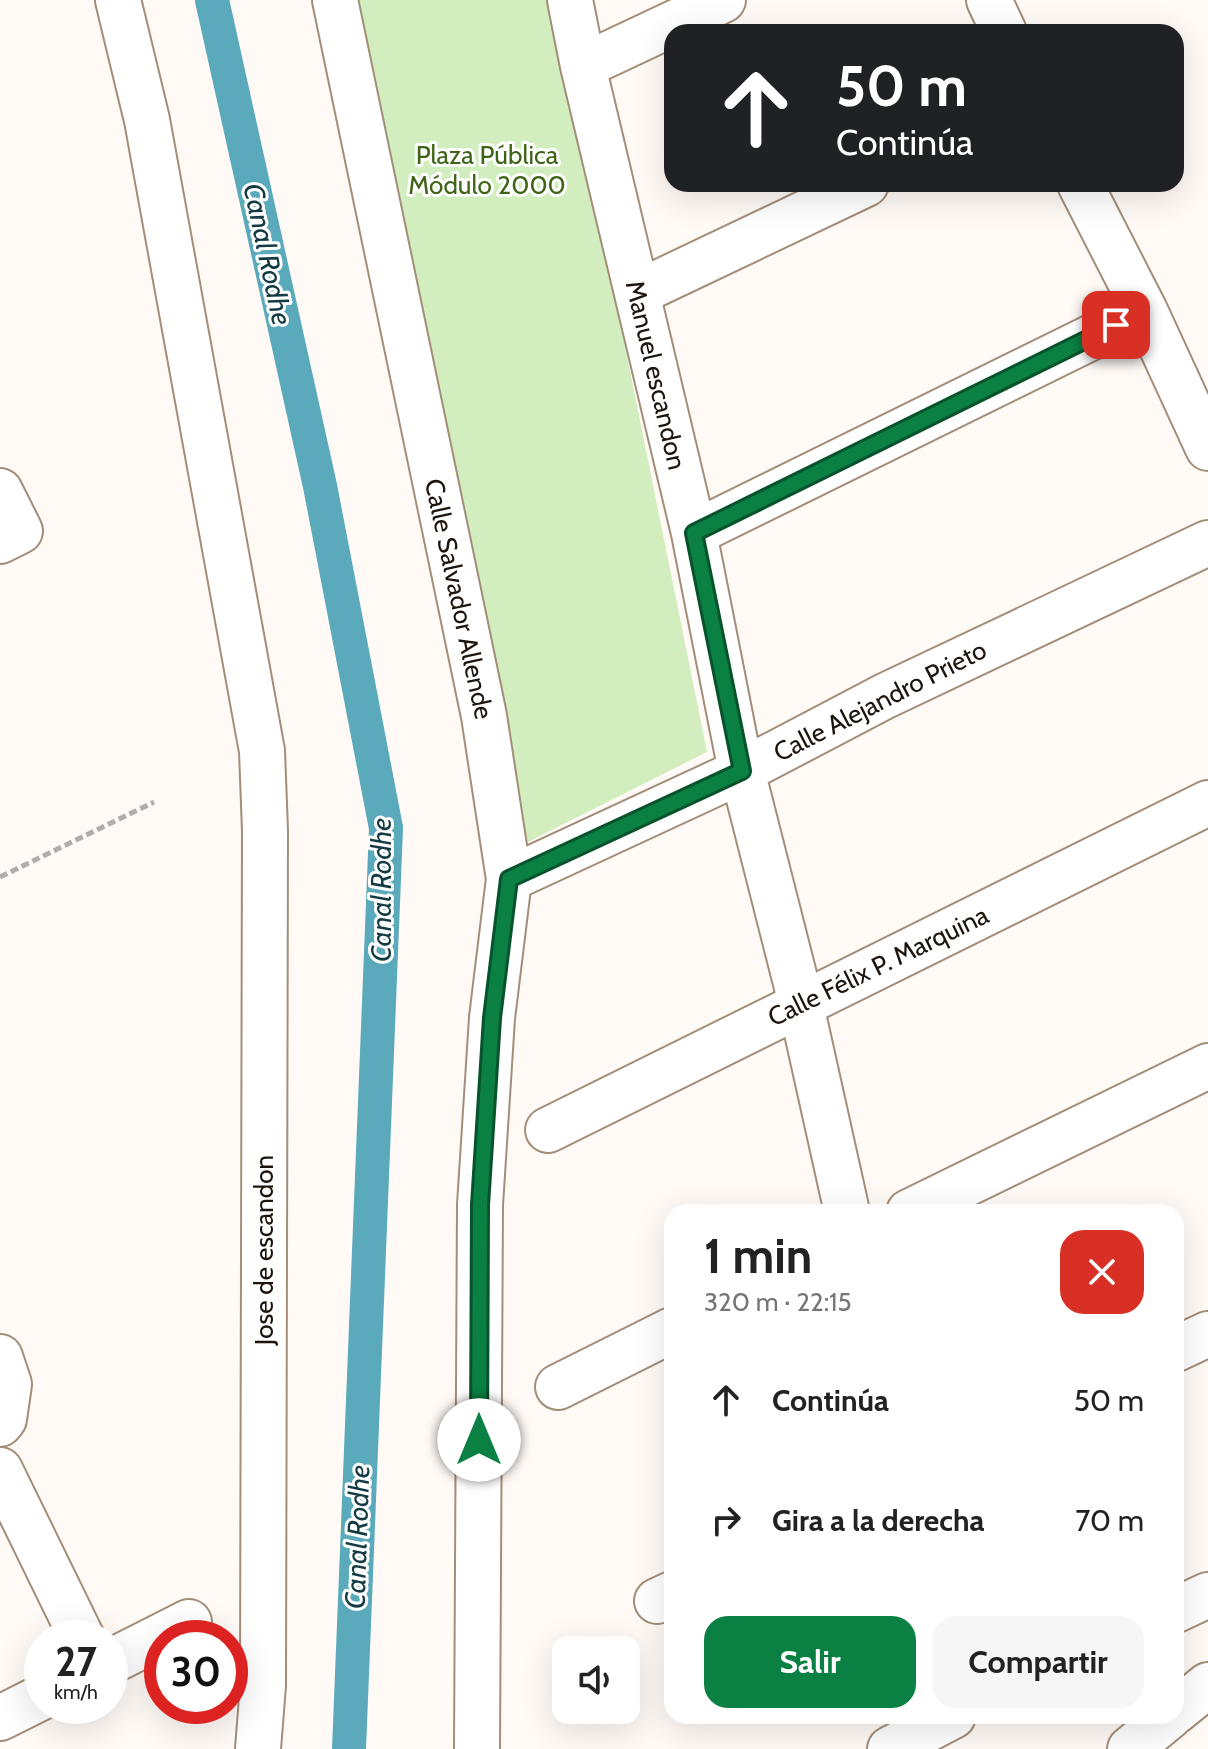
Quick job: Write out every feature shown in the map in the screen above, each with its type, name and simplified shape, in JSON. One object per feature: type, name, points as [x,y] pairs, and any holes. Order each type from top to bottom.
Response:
[{"type":"street","name":"Jose de escandon","points":[[118,0],[147,120],[262,751],[265,831],[263,1654],[258,1749]]},
{"type":"street","name":"Calle Salvador Allende","points":[[335,0],[484,716],[509,879],[492,1018],[480,1205],[477,1749]]},
{"type":"street","name":"Manuel escandon","points":[[570,0],[694,533],[740,761],[796,983],[845,1204]]},
{"type":"street","points":[[672,24],[723,0]]},
{"type":"street","points":[[989,0],[1000,24]]},
{"type":"street","points":[[583,66],[664,28]]},
{"type":"street","points":[[637,293],[849,192]]},
{"type":"street","points":[[1084,192],[1145,311],[1208,448]]},
{"type":"street","points":[[694,533],[1145,311]]},
{"type":"street","points":[[0,491],[10,536]]},
{"type":"street","name":"Calle Alejandro Prieto","points":[[509,879],[740,761],[1208,543]]},
{"type":"street","name":"Calle Félix P. Marquina","points":[[548,1130],[1208,803]]},
{"type":"street","points":[[925,1204],[1208,1066]]},
{"type":"street","points":[[558,1387],[664,1334]]},
{"type":"street","points":[[1184,1345],[1208,1334]]},
{"type":"street","points":[[0,1357],[9,1384],[4,1419],[0,1424]]},
{"type":"street","points":[[0,1470],[73,1620]]},
{"type":"street","points":[[1184,1606],[1208,1595]]},
{"type":"street","points":[[1184,1704],[1208,1685]]},
{"type":"street","points":[[0,1718],[24,1706]]},
{"type":"street","points":[[890,1749],[939,1724]]},
{"type":"street","points":[[957,1724],[962,1749]]},
{"type":"street","points":[[1130,1749],[1160,1724]]},
{"type":"path","points":[[0,877],[154,802]]},
{"type":"green space","name":"Plaza Pública Módulo 2000","points":[[350,0],[555,0],[707,752],[520,846]]},
{"type":"waterway","name":"Canal Rodhe","points":[[212,0],[320,486],[386,828],[349,1749]]},
{"type":"route","points":[[479,1440],[480,1205],[492,1018],[509,879],[742,771],[694,533],[1116,325]]}]
